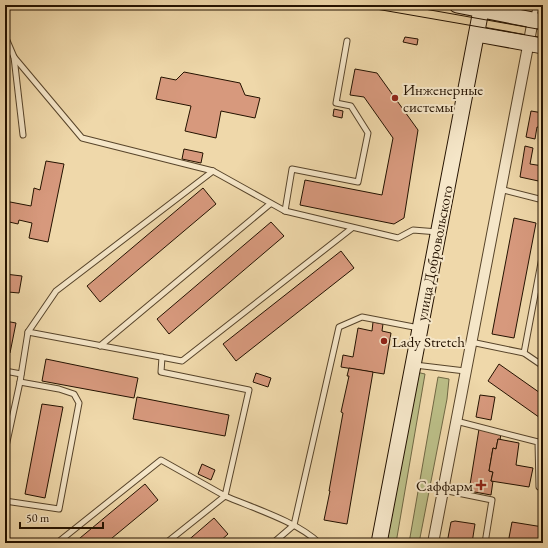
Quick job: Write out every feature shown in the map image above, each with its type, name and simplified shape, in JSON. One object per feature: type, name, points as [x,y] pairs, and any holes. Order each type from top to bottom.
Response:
[{"type":"main road","points":[[457,5],[538,21]]},
{"type":"main road","name":"улица Добровольского","points":[[378,543],[481,10]]},
{"type":"main road","points":[[477,34],[543,46]]},
{"type":"street","points":[[433,543],[528,44],[538,21]]},
{"type":"lane","points":[[537,5],[538,21]]},
{"type":"lane","points":[[5,36],[14,57],[23,135]]},
{"type":"lane","points":[[285,212],[292,169],[358,182],[368,133],[351,106],[336,103],[347,41]]},
{"type":"lane","points":[[14,57],[82,138],[213,171],[285,212],[398,238],[413,230],[438,232]]},
{"type":"lane","points":[[5,451],[20,382],[28,332],[56,291],[213,171]]},
{"type":"lane","points":[[500,188],[543,200]]},
{"type":"lane","points":[[100,346],[270,204]]},
{"type":"lane","points":[[28,332],[182,361],[352,228]]},
{"type":"lane","points":[[524,353],[543,252]]},
{"type":"lane","points":[[272,543],[294,525],[339,327],[362,316],[420,328]]},
{"type":"lane","points":[[471,342],[524,353],[543,366]]},
{"type":"lane","points":[[162,357],[161,372],[249,390],[225,496],[166,543]]},
{"type":"lane","points":[[413,364],[465,371]]},
{"type":"lane","points":[[5,370],[21,374]]},
{"type":"lane","points":[[5,501],[59,509],[79,403],[74,394],[59,389],[20,382]]},
{"type":"lane","points":[[456,421],[538,442],[539,486]]},
{"type":"lane","points":[[57,543],[161,460],[225,496],[294,525],[319,543]]},
{"type":"lane","points":[[443,490],[492,500],[486,543]]},
{"type":"green space","points":[[416,372],[425,374],[396,543],[387,543]]},
{"type":"green space","points":[[438,377],[449,379],[447,399],[419,543],[409,543]]},
{"type":"building","points":[[405,37],[418,39],[417,45],[403,42]]},
{"type":"building","points":[[355,69],[377,73],[418,130],[404,218],[394,224],[300,205],[305,180],[382,195],[393,138],[364,97],[350,95]]},
{"type":"building","points":[[184,72],[240,83],[245,95],[260,98],[255,118],[221,111],[216,138],[185,131],[191,106],[156,99],[161,77],[176,80]]},
{"type":"building","points":[[334,109],[343,111],[342,118],[333,116]]},
{"type":"building","points":[[531,111],[543,113],[543,128],[537,127],[535,139],[526,137]]},
{"type":"building","points":[[525,146],[533,148],[530,164],[543,166],[543,182],[520,177]]},
{"type":"building","points":[[184,149],[203,153],[201,163],[182,159]]},
{"type":"building","points":[[46,161],[64,164],[48,242],[29,238],[32,223],[19,220],[18,224],[5,221],[5,201],[31,206],[34,188],[40,190]]},
{"type":"building","points":[[203,188],[216,204],[100,302],[87,286]]},
{"type":"building","points":[[514,218],[536,223],[514,338],[492,334]]},
{"type":"building","points":[[271,222],[284,236],[169,334],[157,319]]},
{"type":"building","points":[[341,251],[354,268],[236,361],[223,344]]},
{"type":"building","points":[[5,274],[22,276],[19,293],[8,292],[9,284],[5,284]]},
{"type":"building","points":[[5,321],[16,323],[10,353],[5,352]]},
{"type":"building","points":[[373,322],[383,324],[382,331],[391,333],[384,374],[341,367],[343,355],[353,357],[358,328],[372,331]]},
{"type":"building","points":[[46,359],[138,378],[134,398],[42,381]]},
{"type":"building","points":[[499,364],[543,395],[543,420],[488,381]]},
{"type":"building","points":[[349,368],[373,372],[347,524],[324,520],[343,413],[341,412],[349,376],[347,376]]},
{"type":"building","points":[[256,373],[271,378],[268,387],[253,382]]},
{"type":"building","points":[[480,395],[495,397],[491,420],[476,417]]},
{"type":"building","points":[[137,397],[229,415],[225,436],[133,419]]},
{"type":"building","points":[[42,404],[63,407],[45,498],[25,494]]},
{"type":"building","points":[[479,429],[501,433],[496,449],[493,448],[489,471],[493,472],[491,481],[493,481],[491,495],[469,491]]},
{"type":"building","points":[[498,439],[519,443],[516,465],[533,468],[529,487],[491,481],[493,472],[489,471],[493,448],[496,449]]},
{"type":"building","points":[[202,464],[215,470],[211,480],[198,474]]},
{"type":"building","points":[[145,484],[158,500],[106,543],[74,543]]},
{"type":"building","points":[[214,518],[228,534],[218,543],[185,543]]},
{"type":"building","points":[[455,521],[475,524],[472,543],[447,543],[451,522]]},
{"type":"building","points":[[512,522],[543,527],[543,543],[508,543]]},
{"type":"tram line","points":[[353,5],[543,38]]},
{"type":"tram line","points":[[402,5],[543,30]]},
{"type":"place","name":"Инженерные системы","points":[[395,98]]},
{"type":"place","name":"Lady Stretch","points":[[384,341]]},
{"type":"place","name":"Саффарм","points":[[481,485]]}]
